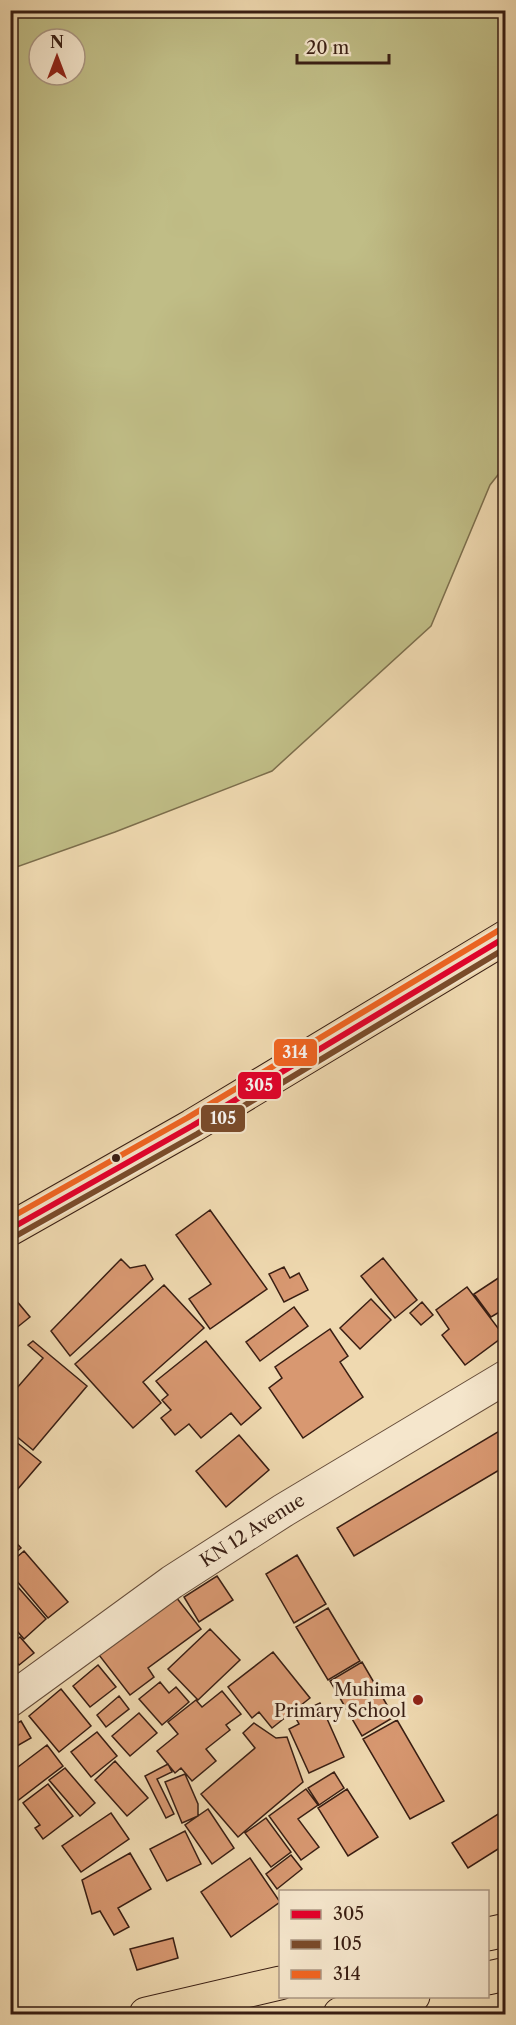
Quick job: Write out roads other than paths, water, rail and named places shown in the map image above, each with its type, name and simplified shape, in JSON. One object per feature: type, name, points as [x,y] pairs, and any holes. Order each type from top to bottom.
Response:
[{"type":"main road","points":[[10,1229],[192,1126],[506,938]]},
{"type":"main road","points":[[489,1934],[506,1930]]},
{"type":"main road","points":[[489,1978],[506,1974]]},
{"type":"main road","points":[[146,2014],[279,1983]]},
{"type":"main road","points":[[340,2014],[405,1998]]},
{"type":"street","name":"KN 12 Avenue","points":[[10,1700],[172,1582],[284,1510],[506,1377]]},
{"type":"place","name":"Muhima Primary School","points":[[418,1700]]}]
